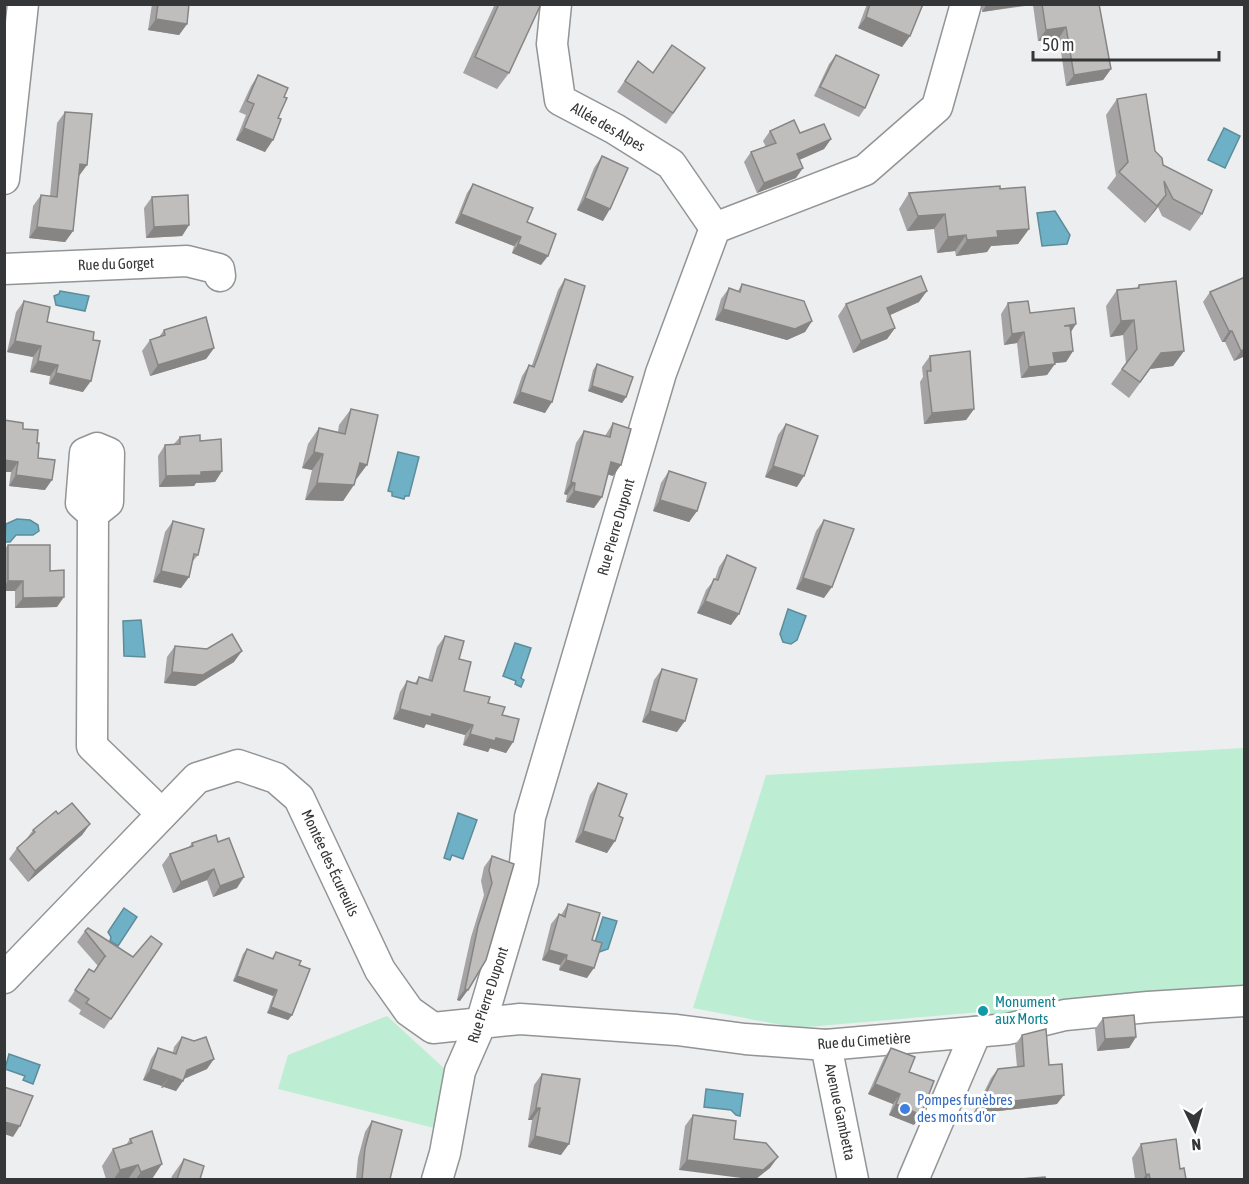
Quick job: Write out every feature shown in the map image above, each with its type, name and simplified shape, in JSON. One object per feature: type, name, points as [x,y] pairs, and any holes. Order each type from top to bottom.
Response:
[{"type":"street","points":[[4,179],[23,4]]},
{"type":"street","name":"Allée des Alpes","points":[[555,4],[552,44],[560,99],[615,129],[671,164],[715,228]]},
{"type":"street","points":[[715,228],[865,170],[928,115],[936,107],[966,4]]},
{"type":"street","name":"Rue Pierre Dupont","points":[[437,1179],[445,1153],[460,1071],[482,1023],[523,881],[530,817],[661,373],[715,228]]},
{"type":"street","name":"Rue du Gorget","points":[[4,269],[187,261],[219,269],[220,276]]},
{"type":"street","points":[[93,514],[92,746],[162,814]]},
{"type":"street","name":"Montée des Écureuils","points":[[4,978],[197,778],[238,765],[276,778],[300,798],[380,970],[409,1011],[433,1028],[482,1023]]},
{"type":"street","name":"Rue du Cimetière","points":[[482,1023],[520,1019],[677,1030],[745,1039],[826,1045],[1020,1027],[1065,1015],[1245,1001]]},
{"type":"street","points":[[913,1179],[976,1032]]},
{"type":"street","name":"Avenue Gambetta","points":[[826,1045],[853,1179]]},
{"type":"green space","points":[[1244,748],[1244,989],[1015,1008],[1015,1017],[981,1012],[807,1027],[792,1027],[693,1008],[766,775]]},
{"type":"green space","points":[[387,1016],[447,1071],[438,1129],[278,1089],[288,1055]]},
{"type":"water","points":[[1224,128],[1240,136],[1225,168],[1208,160]]},
{"type":"water","points":[[1055,211],[1070,235],[1067,244],[1042,246],[1037,213]]},
{"type":"water","points":[[60,291],[89,296],[85,311],[56,305],[54,296]]},
{"type":"water","points":[[398,452],[419,457],[409,496],[405,496],[404,499],[392,496],[392,492],[388,491]]},
{"type":"water","points":[[17,519],[30,520],[38,525],[39,531],[33,535],[16,535],[10,542],[5,542],[6,524]]},
{"type":"water","points":[[788,609],[806,616],[797,640],[791,644],[783,642],[780,634]]},
{"type":"water","points":[[141,620],[145,657],[124,656],[123,621]]},
{"type":"water","points":[[515,643],[531,648],[521,678],[524,680],[521,687],[515,684],[516,681],[503,676]]},
{"type":"water","points":[[458,813],[477,820],[463,859],[452,855],[450,860],[444,858]]},
{"type":"water","points":[[124,908],[137,917],[118,946],[110,941],[111,937],[108,932]]},
{"type":"water","points":[[603,917],[617,921],[608,949],[599,952],[594,945]]},
{"type":"water","points":[[9,1054],[40,1065],[33,1084],[23,1080],[25,1076],[5,1069]]},
{"type":"water","points":[[706,1089],[743,1094],[740,1116],[731,1110],[704,1107]]},
{"type":"building","points":[[158,4],[189,4],[187,24],[156,19]]},
{"type":"building","points":[[499,4],[541,4],[509,73],[475,57]]},
{"type":"building","points":[[870,4],[923,4],[910,36],[866,17]]},
{"type":"building","points":[[1042,4],[1099,4],[1111,69],[1074,75],[1066,27],[1046,30]]},
{"type":"building","points":[[672,45],[705,68],[673,113],[625,81],[638,61],[653,73]]},
{"type":"building","points":[[836,55],[879,75],[865,108],[820,87]]},
{"type":"building","points":[[258,75],[288,88],[284,97],[287,98],[278,118],[281,119],[273,140],[244,128],[254,104],[247,101]]},
{"type":"building","points":[[1146,94],[1155,151],[1162,158],[1163,165],[1212,190],[1202,214],[1173,199],[1164,181],[1166,195],[1157,206],[1119,172],[1128,162],[1117,99]]},
{"type":"building","points":[[65,112],[92,114],[87,165],[80,164],[73,231],[37,227],[41,195],[57,197]]},
{"type":"building","points":[[794,120],[800,133],[824,124],[831,139],[797,154],[803,168],[764,183],[751,152],[776,143],[770,131]]},
{"type":"building","points":[[602,156],[628,168],[610,209],[585,198]]},
{"type":"building","points":[[473,184],[533,208],[527,222],[556,234],[548,256],[518,244],[521,237],[461,214]]},
{"type":"building","points":[[1000,186],[1000,189],[1025,187],[1029,229],[997,231],[998,237],[967,240],[966,235],[948,237],[945,214],[918,216],[909,193]]},
{"type":"building","points":[[188,195],[189,225],[154,227],[152,197]]},
{"type":"building","points":[[921,276],[927,291],[887,308],[895,328],[861,341],[846,304]]},
{"type":"building","points":[[1243,278],[1245,280],[1245,349],[1241,351],[1210,292]]},
{"type":"building","points":[[565,279],[585,286],[552,402],[520,392],[529,365],[534,367]]},
{"type":"building","points":[[1176,281],[1184,351],[1161,353],[1140,382],[1122,369],[1137,349],[1134,320],[1121,321],[1117,290]]},
{"type":"building","points":[[742,284],[804,301],[812,321],[795,329],[723,309],[729,288],[740,292]]},
{"type":"building","points":[[24,301],[50,307],[47,322],[94,332],[93,340],[100,341],[91,381],[56,373],[58,365],[38,361],[41,346],[15,341]]},
{"type":"building","points":[[1028,301],[1030,313],[1074,308],[1076,324],[1064,326],[1070,326],[1073,351],[1053,353],[1055,364],[1029,367],[1024,332],[1012,334],[1008,303]]},
{"type":"building","points":[[206,317],[214,348],[158,365],[150,340],[165,335],[164,330]]},
{"type":"building","points":[[970,351],[974,409],[932,413],[927,371],[931,371],[930,356]]},
{"type":"building","points":[[597,364],[633,377],[626,397],[592,386]]},
{"type":"building","points":[[351,409],[378,415],[367,465],[360,463],[354,485],[317,483],[323,454],[314,452],[319,428],[345,434]]},
{"type":"building","points":[[4,420],[23,423],[23,429],[38,430],[38,458],[55,460],[52,480],[16,475],[18,462],[4,460]]},
{"type":"building","points":[[613,423],[631,429],[621,465],[611,462],[602,497],[574,491],[575,483],[571,482],[584,431],[610,437]]},
{"type":"building","points":[[786,424],[818,436],[804,476],[773,466]]},
{"type":"building","points":[[200,435],[200,441],[221,439],[222,471],[201,472],[201,475],[166,476],[165,445],[180,444],[180,437]]},
{"type":"building","points":[[669,471],[706,483],[697,511],[660,500]]},
{"type":"building","points":[[824,520],[854,529],[832,587],[803,578]]},
{"type":"building","points":[[173,521],[204,529],[198,555],[194,554],[189,577],[161,571]]},
{"type":"building","points":[[8,545],[50,545],[50,571],[64,570],[64,597],[23,598],[23,581],[8,581]]},
{"type":"building","points":[[727,555],[756,568],[739,614],[705,601],[714,579],[718,580]]},
{"type":"building","points":[[232,634],[242,651],[203,675],[172,672],[175,646],[207,649]]},
{"type":"building","points":[[445,636],[464,641],[459,659],[471,662],[464,691],[490,697],[488,703],[505,707],[502,715],[519,719],[513,742],[496,738],[495,741],[470,734],[473,725],[432,714],[431,717],[400,709],[407,681],[417,684],[419,677],[432,681]]},
{"type":"building","points":[[662,669],[697,679],[685,721],[650,711]]},
{"type":"building","points":[[598,783],[627,794],[619,816],[623,818],[615,841],[583,831]]},
{"type":"building","points":[[72,803],[90,824],[35,871],[17,848],[35,832],[33,830],[56,811],[58,814]]},
{"type":"building","points":[[216,835],[218,842],[229,838],[244,877],[220,886],[214,869],[181,882],[170,854]]},
{"type":"building","points":[[492,856],[514,864],[486,960],[468,990],[465,989],[478,926],[492,883],[489,870]]},
{"type":"building","points":[[568,904],[600,913],[592,940],[602,943],[594,968],[566,960],[567,955],[549,950],[559,914],[565,917]]},
{"type":"building","points":[[88,928],[133,957],[151,936],[162,944],[111,1019],[86,1003],[89,999],[75,990],[89,969],[94,972],[106,957],[85,931]]},
{"type":"building","points":[[247,949],[273,959],[276,952],[301,961],[299,965],[310,969],[292,1015],[271,1007],[277,990],[237,976]]},
{"type":"building","points":[[1134,1015],[1136,1037],[1105,1039],[1103,1018]]},
{"type":"building","points":[[1046,1029],[1049,1065],[1062,1064],[1064,1095],[980,1105],[998,1069],[1024,1066],[1022,1035]]},
{"type":"building","points":[[182,1037],[194,1041],[206,1037],[214,1059],[187,1070],[183,1081],[172,1076],[169,1078],[170,1076],[151,1069],[158,1048],[176,1054]]},
{"type":"building","points":[[891,1048],[915,1057],[909,1072],[934,1081],[921,1115],[896,1104],[900,1094],[875,1084]]},
{"type":"building","points":[[542,1074],[580,1079],[569,1144],[535,1136],[540,1108],[536,1108]]},
{"type":"building","points":[[4,1087],[33,1096],[20,1126],[4,1122]]},
{"type":"building","points":[[693,1115],[736,1121],[734,1139],[766,1143],[778,1157],[763,1170],[687,1160]]},
{"type":"building","points":[[372,1121],[402,1130],[390,1179],[362,1179],[365,1148]]},
{"type":"building","points":[[152,1131],[162,1164],[141,1172],[138,1165],[120,1170],[113,1149],[132,1143],[130,1139]]},
{"type":"building","points":[[1176,1139],[1180,1169],[1184,1168],[1186,1179],[1150,1179],[1149,1174],[1146,1175],[1141,1144]]},
{"type":"building","points":[[184,1159],[204,1166],[200,1179],[177,1179]]},
{"type":"building","points":[[1045,1177],[1046,1179],[1020,1179]]},
{"type":"place","name":"Monument aux Morts","points":[[983,1011]]},
{"type":"place","name":"Pompes funèbres des monts d'or","points":[[905,1109]]}]
